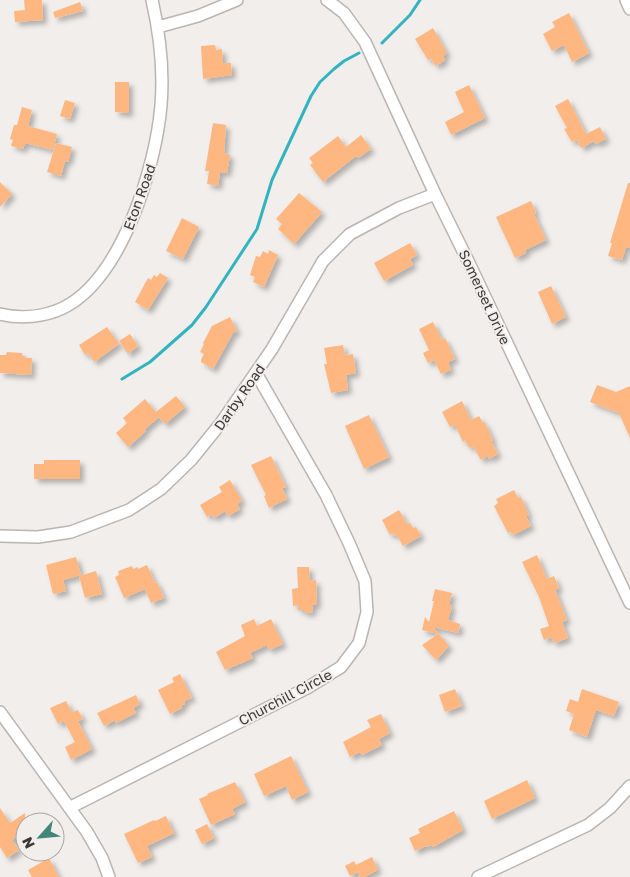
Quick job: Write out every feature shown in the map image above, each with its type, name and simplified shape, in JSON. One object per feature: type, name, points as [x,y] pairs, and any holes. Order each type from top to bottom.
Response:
[{"type":"street","name":"Eton Road","points":[[0,314],[29,317],[63,308],[83,294],[118,248],[145,185],[154,157],[157,137],[162,54],[152,0]]},
{"type":"street","points":[[158,27],[198,16],[237,0]]},
{"type":"street","name":"Somerset Drive","points":[[328,0],[344,13],[365,42],[435,194],[630,603]]},
{"type":"street","points":[[626,0],[630,9]]},
{"type":"street","name":"Darby Road","points":[[0,536],[21,537],[71,532],[116,516],[137,506],[160,489],[191,460],[220,424],[256,373],[289,321],[316,271],[343,239],[373,221],[435,194]]},
{"type":"street","name":"Churchill Circle","points":[[71,807],[307,688],[341,667],[359,643],[367,612],[365,581],[326,495],[256,373]]},
{"type":"street","points":[[0,712],[71,807],[94,843],[109,877]]},
{"type":"street","points":[[478,877],[588,825],[610,808],[630,786]]},
{"type":"building","points":[[24,0],[42,0],[43,20],[15,22],[14,11],[25,10]]},
{"type":"building","points":[[80,2],[83,11],[55,18],[53,12]]},
{"type":"building","points":[[569,13],[589,53],[572,62],[564,45],[552,51],[543,34],[555,27],[552,22]]},
{"type":"building","points":[[433,28],[447,53],[443,56],[445,60],[436,66],[431,59],[428,60],[415,39]]},
{"type":"building","points":[[215,45],[216,50],[222,49],[223,63],[231,63],[232,75],[203,79],[201,46]]},
{"type":"building","points":[[115,82],[129,82],[129,113],[115,112]]},
{"type":"building","points":[[469,85],[485,118],[451,135],[445,122],[464,112],[455,92]]},
{"type":"building","points":[[568,99],[586,134],[600,127],[606,139],[596,144],[594,141],[581,148],[577,140],[572,142],[564,129],[567,128],[555,106]]},
{"type":"building","points":[[65,100],[75,103],[70,119],[60,116]]},
{"type":"building","points":[[22,107],[32,110],[28,126],[57,134],[53,150],[25,143],[23,149],[11,146],[13,140],[10,139],[14,125],[17,125]]},
{"type":"building","points":[[213,123],[226,125],[224,153],[230,155],[227,173],[220,172],[218,186],[207,184],[209,171],[205,171]]},
{"type":"building","points":[[361,135],[371,149],[358,158],[356,156],[323,182],[310,165],[313,163],[309,158],[338,136],[346,147]]},
{"type":"building","points":[[56,143],[72,147],[68,162],[65,161],[61,176],[47,172]]},
{"type":"building","points":[[0,182],[12,194],[0,207]]},
{"type":"building","points":[[628,183],[630,183],[630,248],[626,247],[622,260],[608,256],[612,243],[610,243]]},
{"type":"building","points":[[299,193],[322,212],[294,244],[278,229],[282,224],[276,219]]},
{"type":"building","points":[[531,201],[536,213],[534,214],[546,240],[525,250],[526,253],[515,258],[496,217]]},
{"type":"building","points":[[182,218],[199,227],[183,259],[166,251]]},
{"type":"building","points":[[410,243],[417,255],[410,259],[413,265],[384,281],[374,263]]},
{"type":"building","points":[[269,250],[278,255],[264,287],[253,282],[255,277],[250,275],[256,256],[260,257],[263,251],[268,254]]},
{"type":"building","points":[[160,273],[168,278],[148,310],[135,302],[148,278],[151,280],[154,275],[157,277]]},
{"type":"building","points":[[551,286],[566,317],[552,324],[538,292]]},
{"type":"building","points":[[230,317],[237,331],[233,333],[213,369],[201,362],[204,354],[200,352],[212,326]]},
{"type":"building","points":[[433,322],[442,340],[445,338],[455,359],[448,362],[451,370],[441,374],[434,360],[428,363],[423,353],[429,350],[419,329]]},
{"type":"building","points":[[107,327],[119,344],[94,362],[88,353],[85,355],[79,345]]},
{"type":"building","points":[[130,334],[138,346],[128,354],[119,341]]},
{"type":"building","points":[[343,345],[345,355],[353,354],[356,373],[346,375],[348,390],[331,393],[324,364],[327,364],[324,348]]},
{"type":"building","points":[[7,352],[22,353],[22,356],[25,356],[25,358],[32,358],[31,375],[0,373],[0,355],[6,355]]},
{"type":"building","points":[[597,385],[616,392],[630,386],[630,438],[619,413],[590,402]]},
{"type":"building","points":[[176,396],[185,407],[165,424],[159,417],[128,447],[116,433],[127,423],[123,418],[145,399],[156,412]]},
{"type":"building","points":[[462,401],[471,420],[479,416],[483,423],[485,423],[498,454],[489,459],[488,456],[481,460],[473,446],[469,448],[465,440],[463,442],[455,425],[450,427],[442,412]]},
{"type":"building","points":[[369,415],[389,457],[364,469],[345,426]]},
{"type":"building","points":[[271,456],[286,487],[282,488],[287,499],[269,508],[264,496],[266,495],[251,465]]},
{"type":"building","points":[[44,460],[80,460],[80,479],[34,479],[34,464],[44,464]]},
{"type":"building","points":[[230,480],[242,501],[237,504],[240,509],[228,516],[225,511],[214,518],[211,514],[207,517],[200,505],[222,492],[219,487]]},
{"type":"building","points":[[514,490],[518,498],[521,497],[529,515],[526,516],[531,526],[513,535],[511,532],[508,533],[494,506],[498,503],[496,499]]},
{"type":"building","points":[[399,510],[407,524],[410,523],[413,528],[416,527],[421,536],[403,546],[397,535],[395,536],[393,533],[390,535],[382,520]]},
{"type":"building","points":[[537,555],[547,579],[554,576],[559,588],[555,590],[567,620],[562,622],[568,638],[554,643],[551,637],[544,640],[540,629],[549,626],[539,597],[522,562]]},
{"type":"building","points":[[76,557],[81,575],[63,580],[66,591],[53,594],[46,565]]},
{"type":"building","points":[[147,565],[164,598],[151,603],[145,589],[124,598],[115,577],[119,575],[118,571],[132,566],[133,569],[138,567],[138,569]]},
{"type":"building","points":[[297,567],[309,567],[310,581],[316,580],[317,605],[312,605],[313,612],[304,613],[304,610],[298,610],[298,605],[293,606],[292,589],[298,588]]},
{"type":"building","points":[[96,571],[102,594],[85,598],[79,576]]},
{"type":"building","points":[[435,589],[452,593],[449,605],[452,606],[448,620],[460,624],[458,633],[433,627],[449,646],[436,660],[422,645],[438,634],[422,630],[425,617],[429,622]]},
{"type":"building","points":[[254,619],[257,626],[271,619],[283,644],[269,650],[267,645],[250,653],[253,658],[225,670],[216,652],[245,636],[241,625]]},
{"type":"building","points":[[180,674],[192,698],[184,701],[185,704],[181,706],[182,708],[170,714],[158,690],[174,682],[172,678]]},
{"type":"building","points":[[455,689],[462,706],[445,712],[439,695]]},
{"type":"building","points":[[582,689],[619,702],[614,716],[596,710],[587,737],[569,730],[574,714],[566,711],[570,699],[578,702]]},
{"type":"building","points":[[136,695],[140,704],[133,708],[136,713],[116,723],[115,720],[104,726],[97,713]]},
{"type":"building","points":[[66,701],[72,712],[78,710],[83,719],[78,721],[92,749],[71,760],[65,747],[75,742],[64,721],[58,724],[50,708]]},
{"type":"building","points":[[381,714],[390,733],[379,739],[382,745],[362,755],[360,752],[350,757],[343,742],[371,727],[367,720]]},
{"type":"building","points":[[291,756],[308,792],[292,800],[286,786],[264,796],[254,774]]},
{"type":"building","points":[[527,780],[535,798],[492,819],[484,801]]},
{"type":"building","points":[[235,782],[245,802],[232,809],[235,814],[211,825],[199,799]]},
{"type":"building","points":[[0,808],[10,823],[15,820],[15,838],[12,840],[15,844],[15,853],[7,858],[0,847]]},
{"type":"building","points":[[454,811],[463,830],[433,847],[432,845],[426,846],[415,851],[409,838],[420,833],[418,829]]},
{"type":"building","points":[[166,816],[174,833],[147,846],[152,857],[138,863],[124,834]]},
{"type":"building","points":[[207,824],[214,838],[202,844],[195,830]]},
{"type":"building","points":[[372,857],[378,870],[364,877],[360,877],[358,872],[350,876],[345,866],[354,861],[356,865]]},
{"type":"building","points":[[42,862],[51,862],[59,877],[32,877],[28,870]]},
{"type":"waterway","points":[[382,43],[410,15],[420,0]]},
{"type":"waterway","points":[[122,379],[150,362],[192,325],[206,307],[257,229],[272,180],[311,96],[320,82],[334,69],[359,53]]}]
